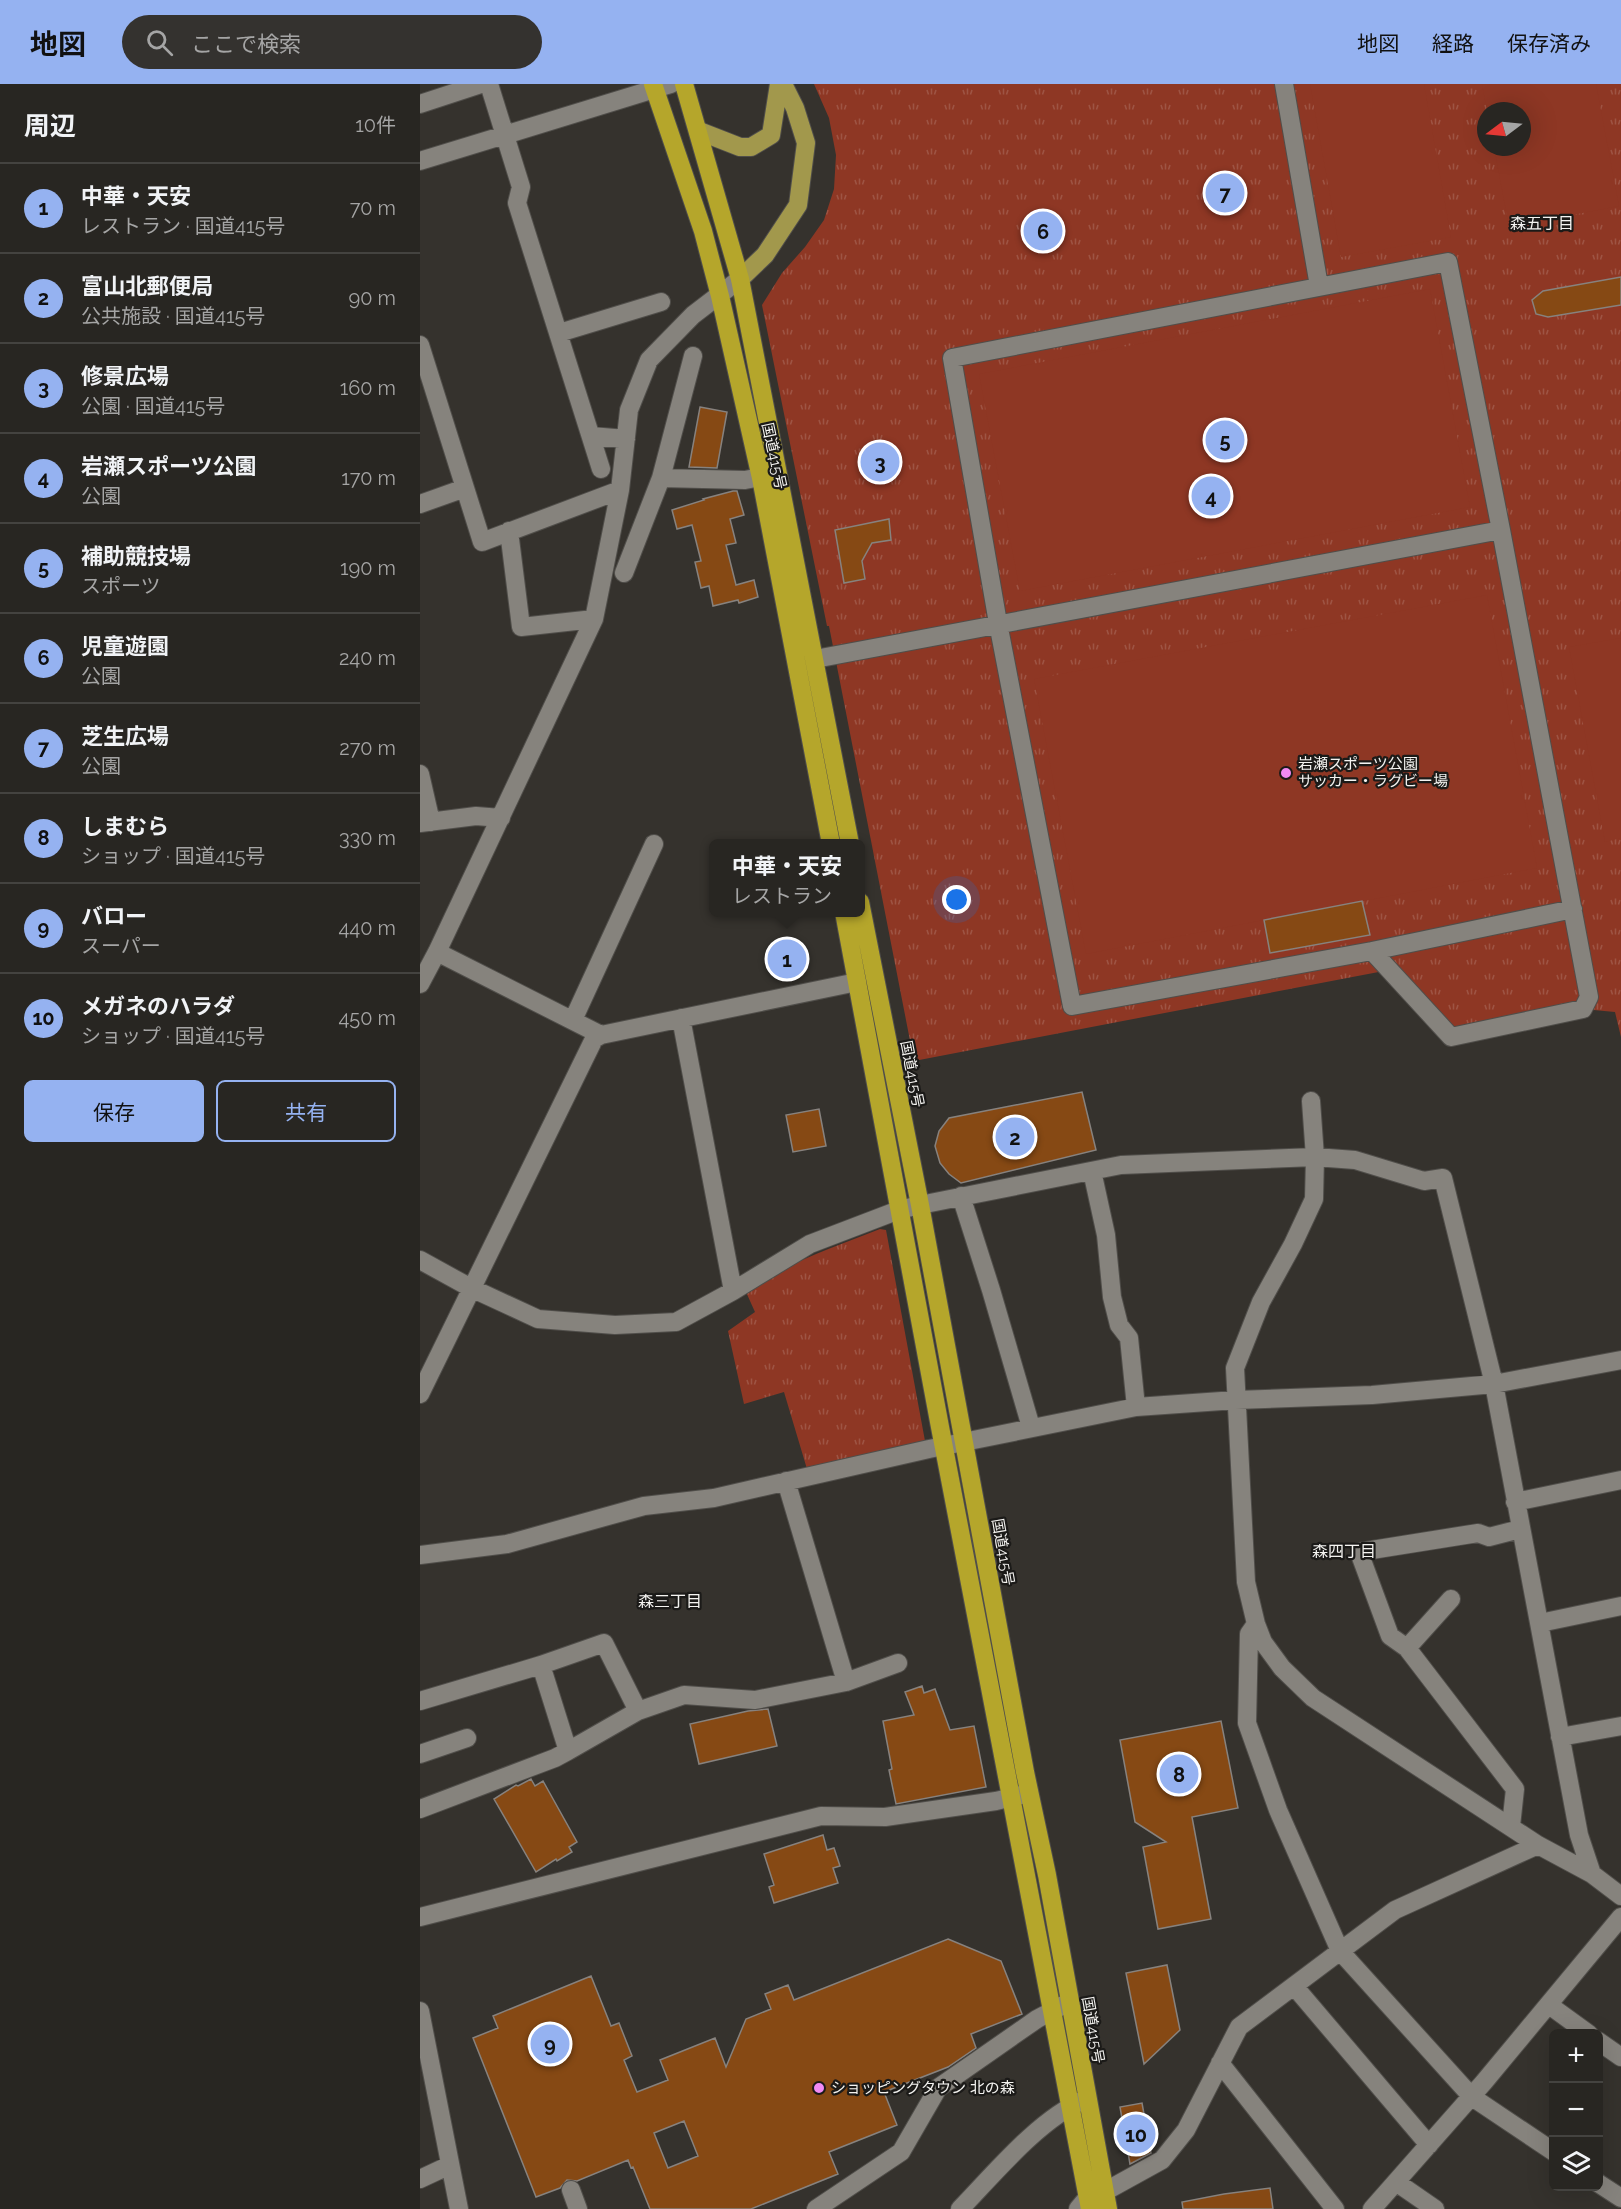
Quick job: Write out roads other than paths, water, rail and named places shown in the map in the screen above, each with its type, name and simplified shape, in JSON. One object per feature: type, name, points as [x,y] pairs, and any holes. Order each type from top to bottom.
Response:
[{"type":"highway","name":"国道415号","points":[[684,84],[740,279],[769,475],[830,839]]},
{"type":"highway","name":"国道415号","points":[[660,86],[704,231],[769,475],[815,659],[849,839]]},
{"type":"highway","name":"国道415号","points":[[845,917],[1052,2011],[1078,2102]]},
{"type":"highway","name":"国道415号","points":[[864,917],[965,1442],[1029,1793],[1047,1875],[1069,2002],[1078,2102],[1094,2203]]},
{"type":"main road","points":[[699,131],[740,147],[751,147],[771,135],[781,84]]},
{"type":"main road","points":[[740,279],[765,255],[798,205],[806,143],[795,108],[781,84]]},
{"type":"street","points":[[420,104],[482,84]]},
{"type":"street","points":[[489,84],[521,187],[517,203],[601,470]]},
{"type":"street","points":[[1284,84],[1319,286]]},
{"type":"street","points":[[420,161],[660,86]]},
{"type":"street","points":[[1372,951],[1451,1037],[1575,1012],[1583,1009],[1589,997],[1573,909],[1501,530],[1448,262],[952,358],[998,623],[1072,1006],[1372,951],[1573,909]]},
{"type":"street","points":[[420,984],[594,619],[620,489],[629,410],[649,360],[693,315],[740,279]]},
{"type":"street","points":[[559,333],[661,302]]},
{"type":"street","points":[[420,345],[426,390],[465,488],[482,542],[620,489]]},
{"type":"street","points":[[624,573],[661,478],[693,356]]},
{"type":"street","points":[[591,436],[626,440]]},
{"type":"street","points":[[661,478],[745,480],[769,475]]},
{"type":"street","points":[[420,504],[465,488]]},
{"type":"street","points":[[815,659],[1501,530]]},
{"type":"street","points":[[509,531],[521,627],[594,619]]},
{"type":"street","points":[[420,774],[425,822],[476,816],[501,818]]},
{"type":"street","points":[[573,1020],[654,844]]},
{"type":"street","points":[[437,952],[601,1035]]},
{"type":"street","points":[[420,1394],[594,1039],[601,1035],[857,982]]},
{"type":"street","points":[[681,1018],[734,1291]]},
{"type":"street","points":[[1311,1101],[1316,1157],[1314,1198],[1293,1244],[1261,1302],[1235,1368],[1246,1581],[1256,1624],[1263,1642],[1282,1668],[1313,1698],[1538,1845],[1592,1874],[1621,1896]]},
{"type":"street","points":[[420,1260],[471,1288],[537,1319],[615,1324],[676,1322],[734,1291],[810,1244],[899,1210],[1121,1165],[1316,1157],[1355,1160],[1424,1181],[1443,1178],[1494,1384],[1579,1835],[1592,1874]]},
{"type":"street","points":[[1092,1171],[1106,1235],[1112,1297],[1119,1325],[1129,1338],[1136,1407]]},
{"type":"street","points":[[961,1196],[1031,1427]]},
{"type":"street","points":[[420,1556],[507,1544],[644,1506],[714,1498],[1031,1427],[1136,1407],[1236,1400],[1372,1395],[1494,1384],[1621,1360]]},
{"type":"street","points":[[1515,1502],[1621,1480]]},
{"type":"street","points":[[786,1481],[846,1682]]},
{"type":"street","points":[[1511,1826],[1515,1789],[1407,1648],[1390,1636],[1359,1552],[1478,1533],[1489,1537],[1520,1529]]},
{"type":"street","points":[[1407,1648],[1451,1599]]},
{"type":"street","points":[[1540,1623],[1621,1605]]},
{"type":"street","points":[[1256,1624],[1249,1634],[1247,1723],[1278,1810],[1340,1951],[1472,2097],[1549,2149]]},
{"type":"street","points":[[420,1701],[541,1665],[604,1643],[638,1711]]},
{"type":"street","points":[[420,1809],[555,1758],[638,1711],[684,1695],[755,1700],[846,1682],[898,1663]]},
{"type":"street","points":[[541,1665],[568,1751]]},
{"type":"street","points":[[1560,1737],[1621,1726]]},
{"type":"street","points":[[420,1754],[467,1738]]},
{"type":"street","points":[[420,1917],[821,1816],[885,1817],[1011,1798],[1029,1793]]},
{"type":"street","points":[[1094,2203],[1162,2160],[1186,2130],[1239,2027],[1395,1910],[1538,1845]]},
{"type":"street","points":[[1372,2209],[1472,2097],[1621,1917]]},
{"type":"street","points":[[1294,1986],[1429,2145]]},
{"type":"street","points":[[816,2209],[901,2152],[938,2088],[1052,2011],[1069,2002]]},
{"type":"street","points":[[1549,2005],[1582,2029]]},
{"type":"street","points":[[420,2011],[459,2209]]},
{"type":"street","points":[[1603,2044],[1621,2057]]},
{"type":"street","points":[[1220,2063],[1335,2209]]},
{"type":"street","points":[[960,2209],[1030,2138],[1078,2102]]},
{"type":"street","points":[[420,2179],[450,2165]]},
{"type":"street","points":[[1396,2182],[1435,2209]]},
{"type":"street","points":[[1603,2186],[1621,2198]]},
{"type":"street","points":[[571,2190],[578,2209]]},
{"type":"place","name":"芝生広場","points":[[1225,193]]},
{"type":"place","name":"児童遊園","points":[[1043,231]]},
{"type":"place","name":"補助競技場","points":[[1225,440]]},
{"type":"place","name":"修景広場","points":[[880,462]]},
{"type":"place","name":"岩瀬スポーツ公園","points":[[1211,496]]},
{"type":"place","name":"岩瀬スポーツ公園 サッカー・ラグビー場","points":[[1286,773]]},
{"type":"place","name":"中華・天安","points":[[787,959]]},
{"type":"place","name":"富山北郵便局","points":[[1015,1137]]},
{"type":"place","name":"しまむら","points":[[1179,1774]]},
{"type":"place","name":"バロー","points":[[550,2044]]},
{"type":"place","name":"ショッピングタウン 北の森","points":[[819,2088]]},
{"type":"place","name":"メガネのハラダ","points":[[1136,2134]]},
{"type":"district","name":"森五丁目","points":[[1542,223]]},
{"type":"district","name":"森四丁目","points":[[1344,1551]]},
{"type":"district","name":"森三丁目","points":[[670,1601]]}]
